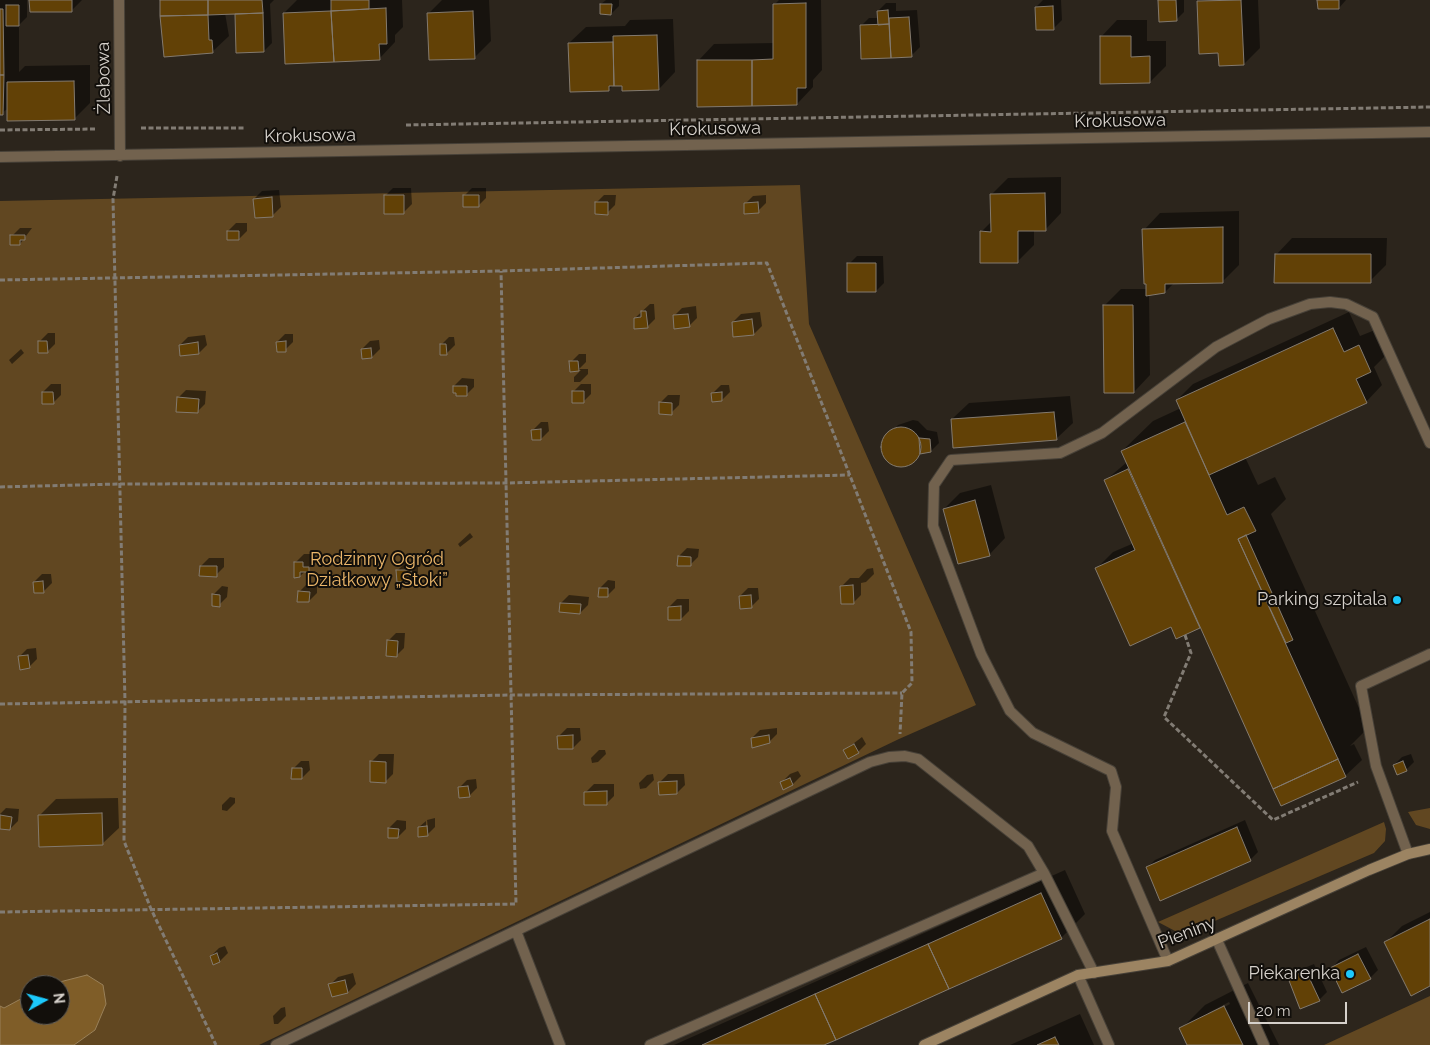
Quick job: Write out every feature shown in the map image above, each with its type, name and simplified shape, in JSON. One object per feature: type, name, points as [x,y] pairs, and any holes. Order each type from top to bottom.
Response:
[{"type":"street","name":"Żlebowa","points":[[119,0],[120,156]]},
{"type":"street","name":"Krokusowa","points":[[0,157],[1430,132]]},
{"type":"street","points":[[1168,961],[1112,831],[1116,787],[1111,770],[1033,734],[1010,711],[981,654],[933,526],[934,485],[951,460],[1060,453],[1102,433],[1216,346],[1269,319],[1310,304],[1330,302],[1346,304],[1373,317],[1430,443]]},
{"type":"street","points":[[1408,854],[1379,773],[1360,686],[1430,654]]},
{"type":"street","points":[[276,1045],[870,762],[901,757],[918,759],[1028,846],[1044,873],[1094,973]]},
{"type":"street","name":"Pieniny","points":[[924,1045],[1078,975],[1168,961],[1408,854],[1430,848]]},
{"type":"street","points":[[650,1045],[1044,873]]},
{"type":"street","points":[[516,931],[560,1045]]},
{"type":"street","points":[[1217,940],[1264,1045]]},
{"type":"street","points":[[1078,975],[1108,1045]]},
{"type":"path","points":[[398,125],[1430,107]]},
{"type":"path","points":[[0,130],[250,128]]},
{"type":"path","points":[[120,156],[113,199],[125,702],[124,841],[151,909],[216,1045]]},
{"type":"path","points":[[0,280],[767,263],[911,632],[912,683],[902,693],[899,740],[901,757]]},
{"type":"path","points":[[0,912],[516,904],[501,270]]},
{"type":"path","points":[[0,487],[119,484],[506,483],[850,475]]},
{"type":"path","points":[[1186,635],[1191,653],[1164,717],[1273,820],[1379,773]]},
{"type":"path","points":[[0,704],[511,695],[902,693]]},
{"type":"green space","name":"Rodzinny Ogród Działkowy „Stoki”","points":[[800,185],[809,324],[976,705],[899,739],[259,1045],[0,1045],[0,201]]},
{"type":"green space","points":[[1430,808],[1430,829],[1416,825],[1408,812]]},
{"type":"green space","points":[[1384,822],[1386,829],[1385,841],[1374,853],[1189,932],[1177,932],[1158,922]]},
{"type":"green space","points":[[1430,996],[1430,1045],[1324,1045]]},
{"type":"shaded area","points":[[87,975],[103,985],[106,1004],[95,1030],[74,1045],[0,1045],[0,1006],[4,1008],[20,999],[20,1025],[70,1025],[70,979]]},
{"type":"building","points":[[29,0],[72,0],[72,12],[30,12]]},
{"type":"building","points":[[160,0],[208,0],[208,15],[160,16]]},
{"type":"building","points":[[208,0],[262,0],[263,13],[208,15]]},
{"type":"building","points":[[331,0],[369,0],[369,9],[331,11]]},
{"type":"building","points":[[1158,0],[1176,0],[1177,21],[1159,22]]},
{"type":"building","points":[[1241,0],[1244,65],[1219,66],[1218,53],[1199,54],[1197,1]]},
{"type":"building","points":[[1317,0],[1339,0],[1339,9],[1318,9]]},
{"type":"building","points":[[806,3],[806,88],[797,88],[797,105],[752,106],[752,60],[773,59],[773,4]]},
{"type":"building","points":[[600,4],[612,4],[611,15],[600,14]]},
{"type":"building","points":[[6,5],[19,5],[19,26],[6,26]]},
{"type":"building","points":[[1053,6],[1054,30],[1036,30],[1035,7]]},
{"type":"building","points":[[386,8],[387,44],[379,44],[380,60],[334,62],[331,11]]},
{"type":"building","points":[[0,9],[3,9],[4,75],[0,75]]},
{"type":"building","points":[[888,10],[889,24],[878,25],[877,11]]},
{"type":"building","points":[[331,11],[334,62],[285,64],[283,13]]},
{"type":"building","points":[[473,11],[475,59],[429,60],[427,13]]},
{"type":"building","points":[[263,13],[264,52],[236,53],[235,14]]},
{"type":"building","points":[[208,15],[209,40],[212,40],[213,53],[164,57],[160,16]]},
{"type":"building","points":[[909,17],[912,57],[891,58],[889,18]]},
{"type":"building","points":[[889,24],[891,58],[861,59],[860,25]]},
{"type":"building","points":[[657,35],[659,90],[622,91],[622,86],[614,86],[613,36]]},
{"type":"building","points":[[1100,36],[1131,36],[1131,57],[1150,56],[1150,83],[1100,84]]},
{"type":"building","points":[[613,42],[614,86],[609,86],[609,91],[570,92],[568,43]]},
{"type":"building","points":[[697,60],[752,60],[752,106],[697,107]]},
{"type":"building","points":[[0,75],[4,75],[3,115],[0,115]]},
{"type":"building","points":[[74,81],[75,120],[7,121],[7,82]]},
{"type":"building","points":[[1045,193],[1046,231],[1018,231],[1018,263],[980,263],[980,231],[991,232],[990,194]]},
{"type":"building","points":[[384,195],[404,195],[404,214],[384,214]]},
{"type":"building","points":[[463,195],[479,195],[479,207],[463,207]]},
{"type":"building","points":[[272,197],[273,217],[255,218],[253,199]]},
{"type":"building","points":[[595,202],[608,202],[608,215],[595,214]]},
{"type":"building","points":[[758,202],[759,213],[744,214],[744,203]]},
{"type":"building","points":[[1223,227],[1223,283],[1165,284],[1165,293],[1146,296],[1142,229]]},
{"type":"building","points":[[227,231],[239,231],[239,240],[227,240]]},
{"type":"building","points":[[10,235],[25,235],[25,240],[20,240],[20,245],[10,245]]},
{"type":"building","points":[[1275,254],[1371,254],[1371,283],[1274,283]]},
{"type":"building","points":[[847,263],[876,263],[876,292],[847,292]]},
{"type":"building","points":[[1103,305],[1133,305],[1134,393],[1104,393]]},
{"type":"building","points":[[641,311],[646,311],[648,328],[634,329],[634,318],[641,317]]},
{"type":"building","points":[[688,314],[690,327],[674,329],[673,315]]},
{"type":"building","points":[[752,319],[754,335],[733,337],[732,322]]},
{"type":"building","points":[[1333,328],[1344,352],[1359,345],[1371,372],[1356,379],[1367,403],[1209,475],[1176,400]]},
{"type":"building","points":[[38,341],[47,341],[48,353],[38,353]]},
{"type":"building","points":[[286,341],[286,352],[277,352],[276,342]]},
{"type":"building","points":[[198,342],[199,354],[180,356],[179,345]]},
{"type":"building","points":[[440,344],[446,344],[447,355],[440,355]]},
{"type":"building","points":[[371,348],[372,358],[362,359],[361,349]]},
{"type":"building","points":[[569,361],[578,361],[579,371],[570,372]]},
{"type":"building","points":[[453,386],[467,386],[467,396],[456,396],[456,393],[453,393]]},
{"type":"building","points":[[572,391],[584,391],[584,403],[572,403]]},
{"type":"building","points":[[42,392],[53,392],[54,404],[42,404]]},
{"type":"building","points":[[722,392],[722,401],[712,402],[711,393]]},
{"type":"building","points":[[177,397],[199,399],[198,413],[176,412]]},
{"type":"building","points":[[659,402],[672,403],[672,415],[659,414]]},
{"type":"building","points":[[1054,412],[1057,440],[953,448],[951,419]]},
{"type":"building","points":[[1185,422],[1227,515],[1244,507],[1256,531],[1238,539],[1338,759],[1273,789],[1121,451]]},
{"type":"building","points":[[901,427],[915,433],[921,447],[915,461],[901,467],[887,461],[881,447],[887,433]]},
{"type":"building","points":[[541,429],[541,440],[532,440],[531,430]]},
{"type":"building","points":[[919,438],[930,439],[931,452],[920,454]]},
{"type":"building","points":[[1128,469],[1200,628],[1176,639],[1171,627],[1130,646],[1095,568],[1135,550],[1104,480]]},
{"type":"building","points":[[975,500],[990,556],[958,564],[943,509]]},
{"type":"building","points":[[1246,535],[1293,640],[1286,643],[1238,539]]},
{"type":"building","points":[[678,556],[691,557],[691,566],[677,566]]},
{"type":"building","points":[[294,562],[303,562],[303,567],[309,567],[309,572],[300,572],[300,577],[294,578]]},
{"type":"building","points":[[200,566],[217,566],[217,577],[199,576]]},
{"type":"building","points":[[396,570],[411,570],[411,582],[397,582]]},
{"type":"building","points":[[43,581],[44,593],[34,593],[33,582]]},
{"type":"building","points":[[853,585],[854,604],[841,604],[840,586]]},
{"type":"building","points":[[599,588],[608,588],[608,597],[598,597]]},
{"type":"building","points":[[298,591],[310,592],[309,602],[297,602]]},
{"type":"building","points":[[212,594],[220,595],[220,607],[212,606]]},
{"type":"building","points":[[751,595],[752,608],[740,609],[739,596]]},
{"type":"building","points":[[560,603],[581,604],[580,614],[559,612]]},
{"type":"building","points":[[681,606],[681,620],[668,620],[668,607]]},
{"type":"building","points":[[387,640],[398,641],[397,657],[386,656]]},
{"type":"building","points":[[28,655],[30,668],[20,670],[18,656]]},
{"type":"building","points":[[573,735],[573,749],[558,749],[557,736]]},
{"type":"building","points":[[769,735],[770,743],[752,748],[751,738]]},
{"type":"building","points":[[854,744],[859,753],[848,759],[843,750]]},
{"type":"building","points":[[1338,759],[1346,777],[1281,806],[1273,789]]},
{"type":"building","points":[[370,761],[386,762],[386,783],[370,782]]},
{"type":"building","points":[[1403,761],[1407,771],[1397,775],[1393,765]]},
{"type":"building","points":[[292,768],[302,768],[302,779],[291,779]]},
{"type":"building","points":[[790,778],[793,785],[783,790],[780,782]]},
{"type":"building","points":[[677,781],[677,794],[659,795],[658,782]]},
{"type":"building","points":[[468,786],[470,797],[459,798],[458,787]]},
{"type":"building","points":[[607,791],[607,805],[584,805],[584,792]]},
{"type":"building","points":[[102,813],[103,845],[39,847],[38,815]]},
{"type":"building","points":[[0,815],[12,817],[10,830],[0,829]]},
{"type":"building","points":[[427,826],[428,836],[418,837],[418,827]]},
{"type":"building","points":[[1237,827],[1251,861],[1160,901],[1146,867]]},
{"type":"building","points":[[388,828],[399,829],[398,838],[388,838]]},
{"type":"building","points":[[1041,893],[1062,939],[949,989],[928,944]]},
{"type":"building","points":[[1430,919],[1430,986],[1411,996],[1384,942]]},
{"type":"building","points":[[928,944],[949,989],[836,1040],[815,994]]},
{"type":"building","points":[[217,953],[220,962],[213,965],[210,956]]},
{"type":"building","name":"Piekarenka","points":[[1358,954],[1371,979],[1342,993],[1330,968]]},
{"type":"building","points":[[1306,971],[1320,1001],[1300,1009],[1288,978]]},
{"type":"building","points":[[345,980],[348,993],[332,997],[328,984]]},
{"type":"building","points":[[815,994],[836,1040],[824,1045],[702,1045]]},
{"type":"building","points":[[1224,1006],[1243,1045],[1187,1045],[1179,1028]]},
{"type":"building","points":[[1055,1037],[1059,1045],[1037,1045]]},
{"type":"place","name":"Parking szpitala","points":[[1397,600]]},
{"type":"place","name":"Piekarenka","points":[[1350,974]]}]
